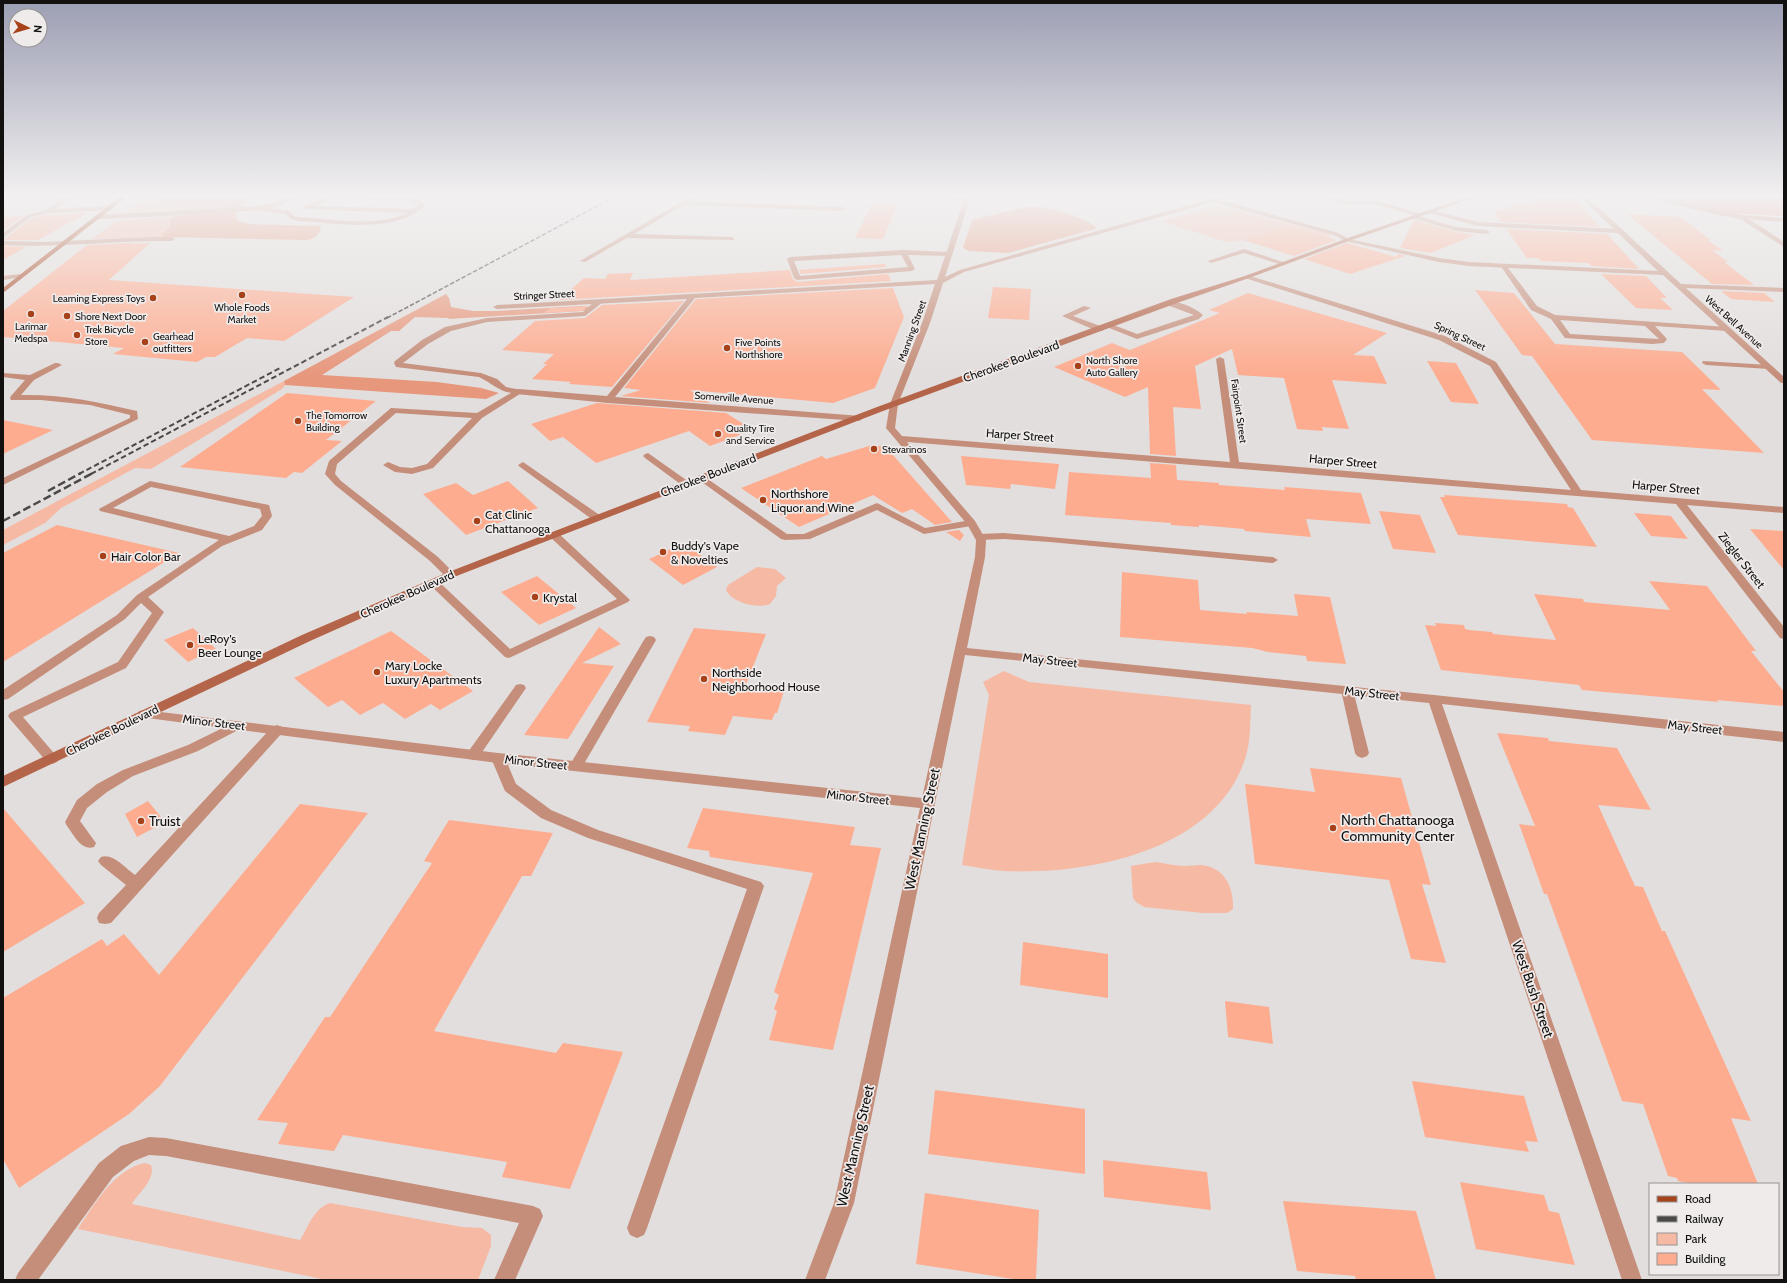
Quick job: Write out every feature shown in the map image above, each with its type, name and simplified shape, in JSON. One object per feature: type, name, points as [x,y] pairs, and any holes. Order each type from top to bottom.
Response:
[{"type":"main road","points":[[3,290],[48,256]]},
{"type":"main road","name":"Cherokee Boulevard","points":[[3,782],[306,638],[450,575],[894,404],[1170,303],[1247,278],[1305,256]]},
{"type":"street","points":[[583,261],[592,256]]},
{"type":"street","points":[[836,256],[790,259],[797,278],[912,269],[905,256]]},
{"type":"street","name":"Manning Street","points":[[894,404],[926,324],[949,256]]},
{"type":"street","name":"Stringer Street","points":[[497,308],[692,296],[750,296],[941,281],[962,271],[1015,256]]},
{"type":"street","points":[[1211,261],[1228,256]]},
{"type":"street","points":[[1259,256],[1284,264]]},
{"type":"street","points":[[1420,256],[1439,260],[1503,265],[1664,273]]},
{"type":"street","name":"West Bell Avenue","points":[[1645,256],[1784,380]]},
{"type":"street","points":[[1503,265],[1534,308],[1554,317],[1727,329]]},
{"type":"street","points":[[3,278],[21,276]]},
{"type":"street","name":"Spring Street","points":[[1247,278],[1442,338],[1493,364],[1578,493]]},
{"type":"street","points":[[1680,286],[1784,290]]},
{"type":"street","points":[[608,400],[692,296]]},
{"type":"street","name":"Somerville Avenue","points":[[599,302],[585,314],[487,320],[448,329],[430,339],[398,363],[399,365],[481,375],[494,381],[503,389],[519,392],[858,418]]},
{"type":"street","points":[[1087,308],[1066,316],[1136,337],[1199,315],[1195,312],[1170,303]]},
{"type":"street","points":[[1554,317],[1568,336],[1652,342],[1661,341],[1663,339],[1647,324]]},
{"type":"street","name":"Fairpoint Street","points":[[1220,359],[1235,466]]},
{"type":"street","points":[[1706,363],[1769,367]]},
{"type":"street","points":[[3,482],[134,419],[134,413],[90,402],[41,397],[14,398],[31,378],[58,365]]},
{"type":"street","points":[[3,375],[31,378]]},
{"type":"street","points":[[388,465],[398,470],[412,471],[430,466],[479,416],[519,392]]},
{"type":"street","name":"West Manning Street","points":[[815,1280],[844,1203],[980,557],[981,540],[971,523],[890,428],[894,404]]},
{"type":"street","points":[[450,575],[434,559],[338,483],[330,474],[332,463],[394,410],[479,416]]},
{"type":"street","name":"Harper Street","points":[[899,439],[1101,454],[1784,510]]},
{"type":"street","points":[[648,456],[686,484]]},
{"type":"street","points":[[523,465],[597,518]]},
{"type":"street","points":[[702,478],[785,537],[806,537],[876,506],[924,531],[971,523]]},
{"type":"street","points":[[3,696],[121,617],[141,597],[218,544],[258,528],[267,516],[265,507],[150,484],[104,509],[230,539]]},
{"type":"street","name":"Ziegler Street","points":[[1679,501],[1784,635]]},
{"type":"street","points":[[433,582],[509,654],[624,600],[554,534]]},
{"type":"street","points":[[979,537],[1004,536],[1050,539],[1273,560]]},
{"type":"street","points":[[52,759],[9,715],[122,665],[158,612],[141,597]]},
{"type":"street","points":[[576,766],[650,640]]},
{"type":"street","name":"May Street","points":[[961,651],[1434,699],[1784,737]]},
{"type":"street","points":[[473,755],[520,688]]},
{"type":"street","points":[[1347,690],[1362,753]]},
{"type":"street","name":"West Bush Street","points":[[1434,699],[1632,1280]]},
{"type":"street","name":"Minor Street","points":[[144,714],[498,758],[928,804]]},
{"type":"street","points":[[90,843],[72,822],[82,804],[102,788],[128,773],[192,748],[237,725]]},
{"type":"street","points":[[105,918],[277,730]]},
{"type":"street","points":[[498,758],[510,787],[546,814],[593,834],[756,886],[637,1228]]},
{"type":"street","points":[[106,861],[135,884]]},
{"type":"street","points":[[25,1280],[106,1170],[128,1153],[149,1146],[174,1148],[533,1216],[504,1280]]},
{"type":"green space","points":[[284,381],[285,385],[282,389],[151,469],[135,468],[61,508],[45,523],[3,545],[3,530]]},
{"type":"green space","points":[[757,567],[775,569],[786,578],[777,586],[776,596],[770,604],[759,606],[746,604],[729,595],[726,590],[728,585]]},
{"type":"green space","points":[[1004,671],[1029,682],[1251,705],[1249,739],[1245,759],[1230,790],[1207,816],[1178,836],[1145,851],[1110,862],[1073,868],[1038,871],[1004,871],[962,865],[989,695],[983,682]]},
{"type":"green space","points":[[1155,862],[1181,866],[1201,865],[1216,870],[1222,874],[1230,886],[1233,909],[1227,913],[1203,913],[1144,907],[1133,898],[1131,866]]},
{"type":"green space","points":[[145,1163],[151,1165],[151,1176],[146,1186],[132,1204],[300,1240],[312,1218],[319,1209],[330,1203],[462,1227],[482,1228],[491,1235],[491,1246],[478,1280],[327,1280],[78,1229],[98,1199],[114,1180],[124,1172]]},
{"type":"shaded area","points":[[446,294],[449,298],[451,307],[473,311],[581,306],[590,307],[588,310],[583,311],[448,319],[449,318],[415,317],[399,331],[391,331],[322,375],[437,382],[481,388],[499,393],[486,399],[285,385],[284,381]]},
{"type":"building","points":[[3,256],[10,256],[3,260]]},
{"type":"building","points":[[73,256],[136,256],[109,280],[354,297],[284,341],[247,338],[215,357],[206,357],[197,362],[113,354],[124,348],[3,337],[3,311]]},
{"type":"building","points":[[1312,256],[1405,256],[1350,274],[1304,259]]},
{"type":"building","points":[[1525,256],[1627,256],[1639,269],[1592,266],[1588,263],[1541,261],[1538,258],[1527,258]]},
{"type":"building","points":[[1678,256],[1720,256],[1728,262],[1724,262],[1754,285],[1712,284]]},
{"type":"building","points":[[885,264],[886,267],[801,274],[799,270]]},
{"type":"building","points":[[790,270],[793,279],[797,282],[888,274],[891,281],[559,300],[584,278],[605,279],[608,274],[633,273],[630,280]]},
{"type":"building","points":[[1601,274],[1646,276],[1667,298],[1660,298],[1673,310],[1636,308]]},
{"type":"building","points":[[993,287],[1031,289],[1029,320],[988,318]]},
{"type":"building","points":[[893,288],[904,317],[875,388],[833,403],[690,390],[710,403],[621,396],[641,390],[624,388],[696,299]]},
{"type":"building","points":[[1475,290],[1514,293],[1555,344],[1682,352],[1721,390],[1702,389],[1764,453],[1592,440],[1532,356],[1522,355]]},
{"type":"building","points":[[1721,291],[1764,293],[1775,302],[1731,299]]},
{"type":"building","points":[[1248,293],[1387,333],[1353,355],[1374,356],[1387,384],[1332,380],[1349,429],[1322,427],[1323,431],[1297,429],[1284,378],[1238,375],[1232,349],[1195,366],[1201,409],[1173,407],[1176,456],[1150,454],[1148,387],[1125,397],[1054,367],[1112,343],[1130,350],[1220,313],[1209,310]]},
{"type":"building","points":[[684,301],[612,387],[569,384],[571,382],[532,379],[547,364],[543,364],[554,354],[502,350],[535,321],[585,318],[602,305]]},
{"type":"building","points":[[588,306],[582,311],[544,313],[550,308]]},
{"type":"building","points":[[1427,361],[1456,363],[1479,404],[1451,402]]},
{"type":"building","name":"The Tomorrow Building","points":[[287,393],[376,401],[326,440],[342,441],[302,473],[294,472],[286,478],[180,467]]},
{"type":"building","points":[[597,403],[726,413],[753,430],[710,446],[689,431],[596,463],[563,437],[550,441],[531,424]]},
{"type":"building","points":[[3,420],[53,430],[3,454]]},
{"type":"building","points":[[869,446],[885,446],[952,522],[935,525],[912,509],[902,513],[873,495],[799,527],[741,488],[822,456],[826,459]]},
{"type":"building","points":[[961,456],[1059,464],[1055,489],[1011,484],[1010,489],[966,485]]},
{"type":"building","points":[[1150,463],[1176,465],[1177,480],[1285,490],[1284,487],[1361,493],[1371,524],[1306,519],[1311,537],[1245,531],[1244,529],[1199,525],[1199,527],[1171,525],[1171,523],[1065,515],[1069,472],[1151,478]]},
{"type":"building","name":"Cat Clinic Chattanooga","points":[[508,481],[538,508],[466,535],[423,494],[456,483],[473,495]]},
{"type":"building","points":[[1444,495],[1567,504],[1568,507],[1573,508],[1597,547],[1458,535],[1440,497],[1445,497]]},
{"type":"building","points":[[1379,511],[1420,515],[1436,553],[1393,549]]},
{"type":"building","points":[[1634,513],[1671,516],[1688,539],[1651,536]]},
{"type":"building","points":[[57,525],[179,553],[3,662],[3,553]]},
{"type":"building","points":[[1750,529],[1784,531],[1784,570]]},
{"type":"building","points":[[959,530],[964,535],[960,541],[946,532]]},
{"type":"building","points":[[684,543],[717,567],[683,585],[649,559]]},
{"type":"building","points":[[1122,572],[1198,580],[1200,610],[1298,616],[1294,594],[1330,597],[1346,664],[1307,661],[1306,656],[1268,652],[1252,648],[1120,637]]},
{"type":"building","name":"Krystal","points":[[537,576],[576,608],[539,625],[501,592]]},
{"type":"building","points":[[1649,581],[1707,586],[1756,651],[1751,651],[1784,692],[1784,706],[1582,690],[1579,685],[1441,670],[1425,625],[1436,626],[1435,623],[1464,625],[1465,629],[1492,632],[1493,634],[1556,640],[1534,594],[1583,599],[1584,602],[1670,610]]},
{"type":"building","points":[[599,627],[621,644],[582,663],[614,666],[568,739],[524,735]]},
{"type":"building","name":"LeRoy's Beer Lounge","points":[[193,628],[216,649],[188,662],[164,640]]},
{"type":"building","name":"Northside Neighborhood House","points":[[694,628],[766,634],[746,684],[785,688],[777,713],[775,713],[772,720],[733,716],[725,735],[688,731],[690,726],[647,722]]},
{"type":"building","name":"Mary Locke Luxury Apartments","points":[[391,631],[473,691],[440,710],[431,704],[405,719],[383,703],[360,715],[342,700],[328,707],[294,678]]},
{"type":"building","points":[[1497,733],[1548,738],[1549,741],[1617,748],[1651,810],[1598,805],[1635,886],[1643,887],[1662,931],[1665,931],[1751,1121],[1731,1118],[1758,1183],[1689,1183],[1678,1181],[1677,1178],[1668,1176],[1643,1104],[1622,1101],[1547,894],[1544,894],[1519,824],[1535,826]]},
{"type":"building","name":"North Chattanooga Community Center","points":[[1310,768],[1401,778],[1431,885],[1422,884],[1446,963],[1411,959],[1389,880],[1255,864],[1245,784],[1315,792]]},
{"type":"building","points":[[148,801],[165,822],[137,837],[125,814]]},
{"type":"building","points":[[300,804],[368,813],[160,1086],[129,1114],[19,1188],[3,1159],[3,998],[102,939],[107,946],[124,934],[159,975]]},
{"type":"building","points":[[3,808],[85,903],[3,952]]},
{"type":"building","points":[[703,808],[855,827],[850,845],[881,848],[833,1050],[769,1040],[777,1011],[774,1009],[779,995],[774,992],[813,873],[710,857],[709,851],[687,848]]},
{"type":"building","points":[[449,820],[553,833],[531,876],[522,876],[434,1031],[556,1053],[563,1043],[623,1052],[570,1189],[502,1177],[507,1162],[343,1135],[334,1151],[278,1144],[288,1123],[257,1120],[325,1017],[330,1017],[432,863],[424,861]]},
{"type":"building","points":[[1023,942],[1108,954],[1108,998],[1020,985]]},
{"type":"building","points":[[1225,1001],[1269,1007],[1273,1044],[1228,1037]]},
{"type":"building","points":[[1412,1081],[1524,1096],[1538,1142],[1525,1141],[1529,1152],[1425,1137]]},
{"type":"building","points":[[935,1090],[1085,1109],[1085,1174],[928,1154]]},
{"type":"building","points":[[1103,1160],[1207,1172],[1211,1210],[1104,1197]]},
{"type":"building","points":[[1460,1182],[1544,1195],[1549,1211],[1559,1213],[1575,1265],[1476,1249]]},
{"type":"building","points":[[925,1193],[1039,1210],[1036,1280],[1020,1280],[916,1264]]},
{"type":"building","points":[[1283,1201],[1416,1211],[1436,1280],[1356,1280],[1355,1276],[1297,1271]]},
{"type":"railway","points":[[387,318],[504,256]]},
{"type":"railway","points":[[91,474],[388,317]]},
{"type":"railway","points":[[79,474],[282,367]]},
{"type":"railway","points":[[48,491],[81,473]]},
{"type":"railway","points":[[3,521],[93,473]]},
{"type":"place","name":"Whole Foods Market","points":[[242,295]]},
{"type":"place","name":"Learning Express Toys","points":[[153,298]]},
{"type":"place","name":"Larimar Medspa","points":[[31,314]]},
{"type":"place","name":"Shore Next Door","points":[[67,316]]},
{"type":"place","name":"Trek Bicycle Store","points":[[77,335]]},
{"type":"place","name":"Gearhead outfitters","points":[[145,342]]},
{"type":"place","name":"Five Points Northshore","points":[[727,348]]},
{"type":"place","name":"North Shore Auto Gallery","points":[[1078,366]]},
{"type":"place","name":"The Tomorrow Building","points":[[298,421]]},
{"type":"place","name":"Quality Tire and Service","points":[[718,434]]},
{"type":"place","name":"Stevarinos","points":[[874,449]]},
{"type":"place","name":"Northshore Liquor and Wine","points":[[763,500]]},
{"type":"place","name":"Cat Clinic Chattanooga","points":[[477,521]]},
{"type":"place","name":"Buddy's Vape & Novelties","points":[[663,552]]},
{"type":"place","name":"Hair Color Bar","points":[[103,556]]},
{"type":"place","name":"Krystal","points":[[535,597]]},
{"type":"place","name":"LeRoy's Beer Lounge","points":[[190,645]]},
{"type":"place","name":"Mary Locke Luxury Apartments","points":[[377,672]]},
{"type":"place","name":"Northside Neighborhood House","points":[[704,679]]},
{"type":"place","name":"Truist","points":[[141,821]]},
{"type":"place","name":"North Chattanooga Community Center","points":[[1333,828]]}]
